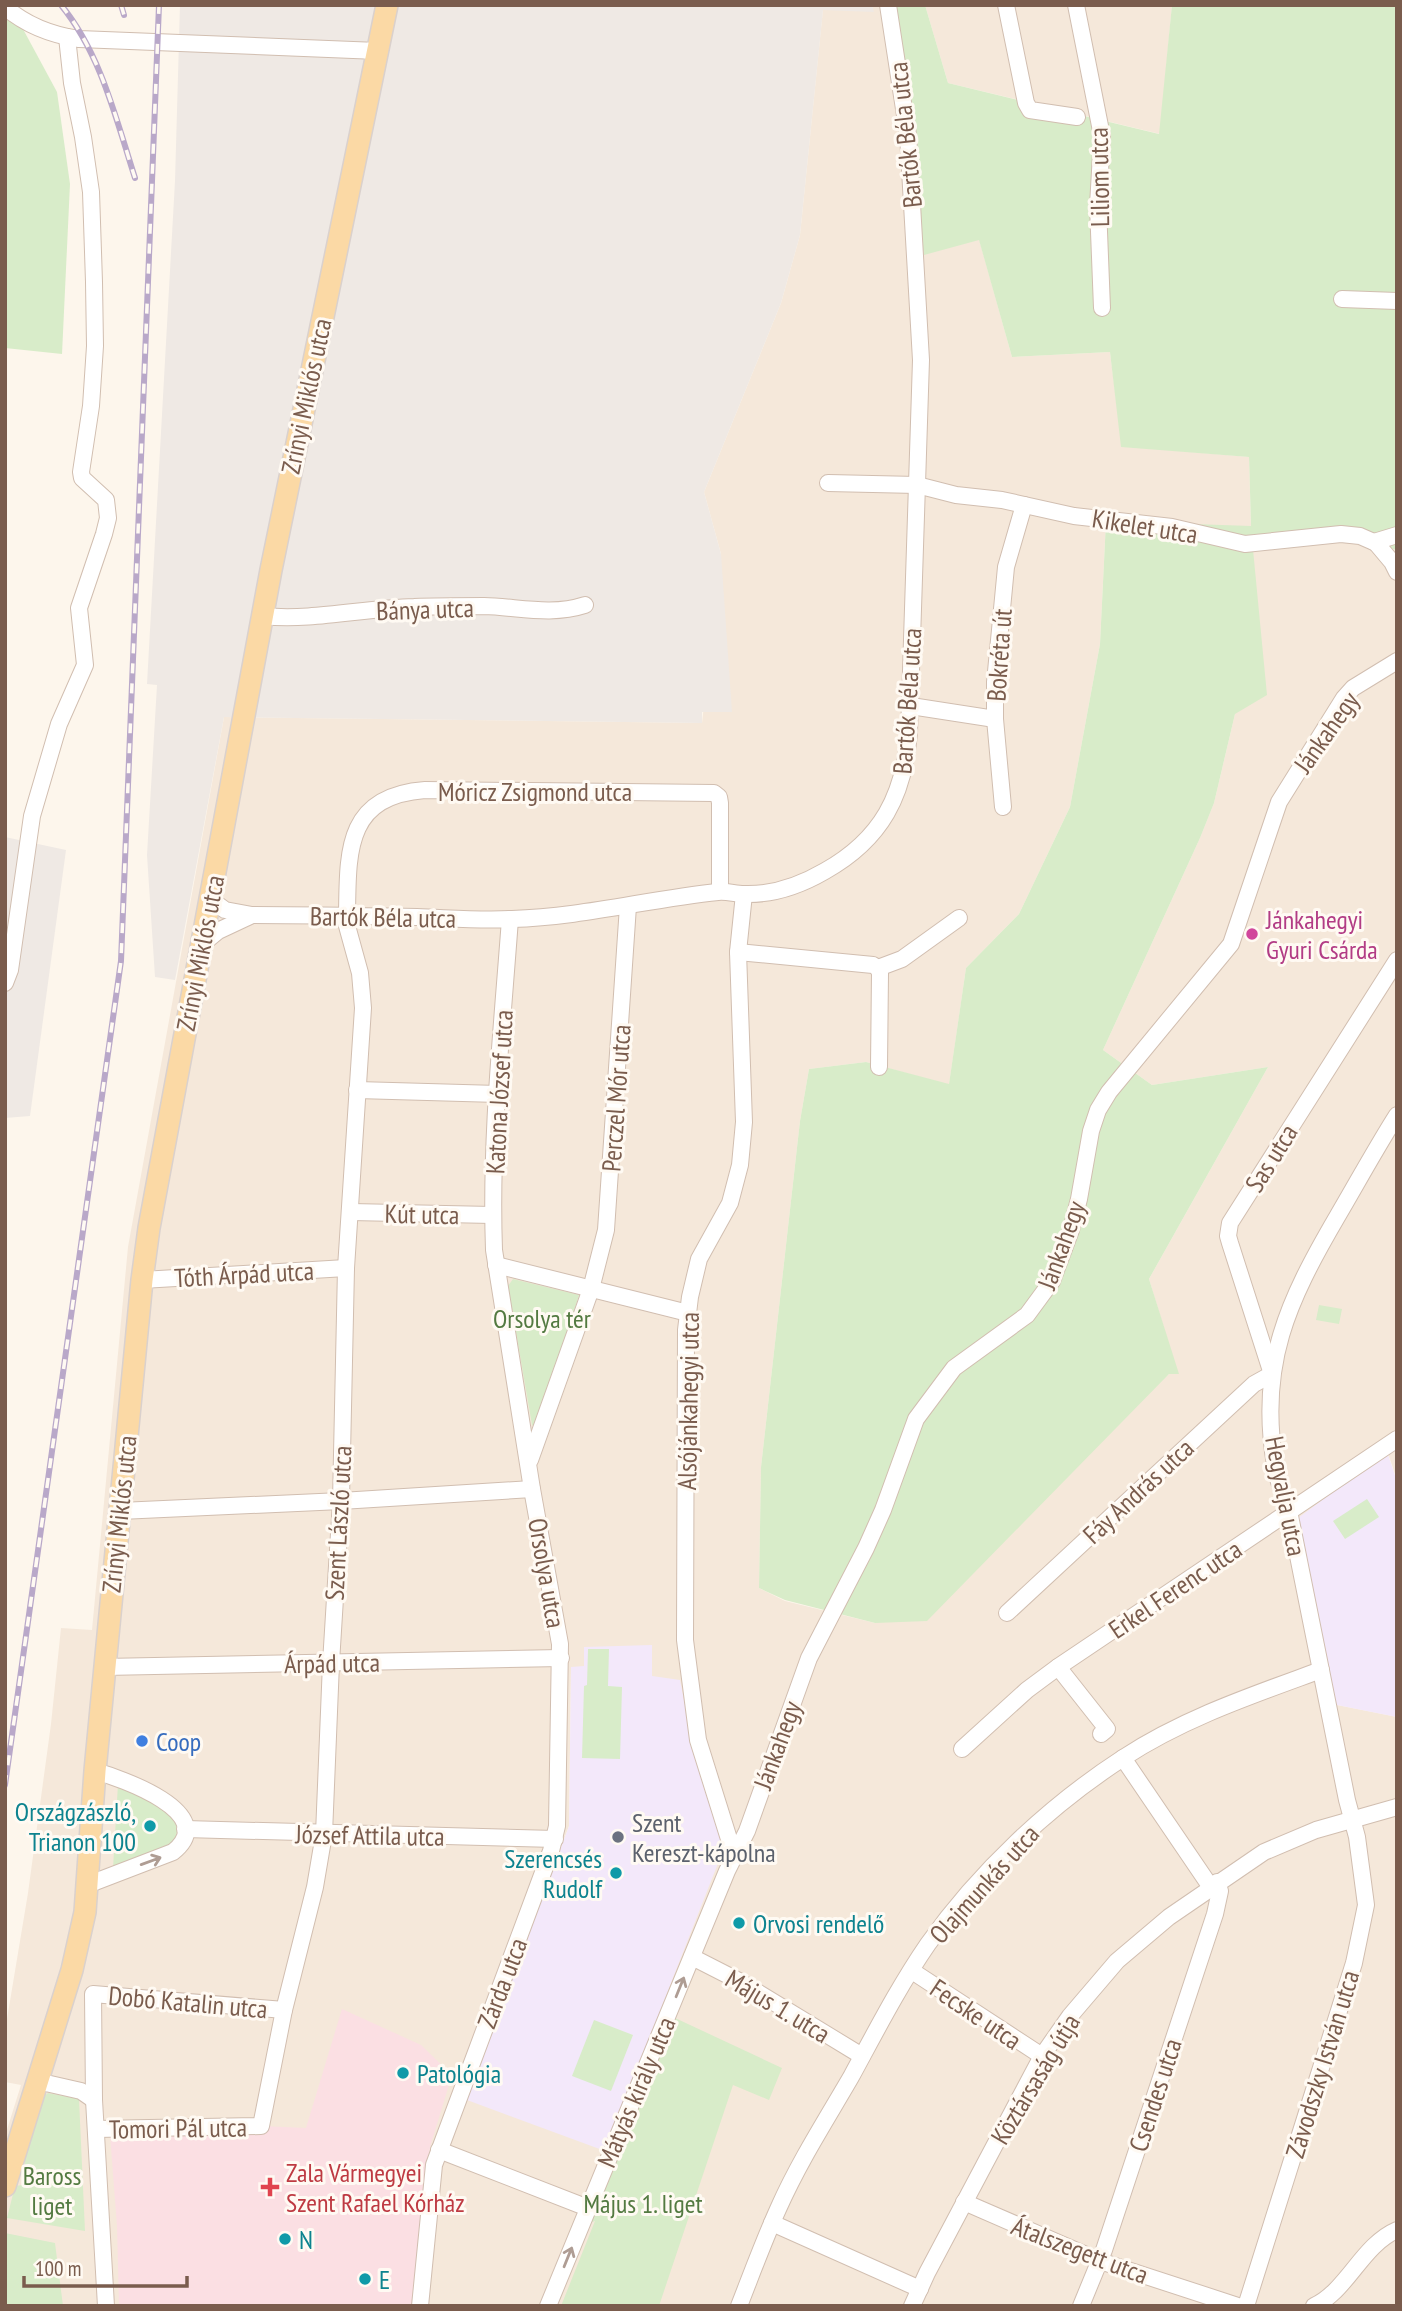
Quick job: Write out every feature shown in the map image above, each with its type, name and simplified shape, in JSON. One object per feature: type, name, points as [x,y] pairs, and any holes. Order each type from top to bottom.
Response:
[{"type":"main road","name":"Zrínyi Miklós utca","points":[[5,2186],[72,1970],[85,1912],[94,1771],[149,1228],[263,615],[387,5]]},
{"type":"street","name":"Bartók Béla utca","points":[[252,915],[510,919],[720,891],[744,894],[777,890],[802,883],[836,864],[869,836],[891,809],[900,788],[908,748],[911,706],[921,360],[908,135],[888,5]]},
{"type":"street","points":[[1006,5],[1026,103],[1030,110],[1077,117]]},
{"type":"street","name":"Liliom utca","points":[[1076,5],[1102,136],[1098,206],[1102,308]]},
{"type":"street","points":[[5,7],[36,27],[67,37],[378,51]]},
{"type":"street","points":[[5,983],[10,970],[36,800],[59,724],[85,664],[79,608],[104,534],[108,510],[106,500],[82,478],[80,472],[91,406],[94,282],[91,192],[67,37]]},
{"type":"street","points":[[1342,299],[1397,300]]},
{"type":"street","name":"Kikelet utca","points":[[828,483],[917,485],[956,495],[1002,500],[1074,516],[1172,527],[1245,544],[1341,534],[1374,542]]},
{"type":"street","name":"Bokréta út","points":[[1003,807],[995,719],[996,667],[1006,567],[1024,505]]},
{"type":"street","points":[[1397,535],[1374,542],[1392,562],[1397,572]]},
{"type":"street","name":"Bánya utca","points":[[263,615],[287,617],[485,606],[552,612],[567,611],[585,605]]},
{"type":"street","name":"Jánkahegy","points":[[692,1956],[738,1848],[809,1658],[872,1535],[916,1419],[954,1368],[1027,1315],[1052,1281],[1071,1230],[1098,1110],[1109,1092],[1231,944],[1279,802],[1344,698],[1353,688],[1397,661]]},
{"type":"street","points":[[911,706],[995,719]]},
{"type":"street","name":"Móricz Zsigmond utca","points":[[346,915],[350,852],[362,822],[383,800],[401,793],[425,790],[714,793],[719,797],[720,803],[720,891]]},
{"type":"street","name":"Alsójánkahegyi utca","points":[[738,1848],[698,1740],[685,1640],[686,1330],[699,1259],[730,1203],[740,1165],[744,1122],[738,952],[744,894]]},
{"type":"street","points":[[210,899],[225,910],[252,915]]},
{"type":"street","name":"Perczel Mór utca","points":[[591,1289],[603,1245],[608,1213],[628,905]]},
{"type":"street","points":[[201,945],[218,931],[252,915]]},
{"type":"street","name":"Szent László utca","points":[[261,2126],[284,2010],[315,1887],[324,1834],[341,1502],[346,1268],[363,1008],[362,982],[346,915]]},
{"type":"street","points":[[878,968],[902,959],[960,918]]},
{"type":"street","name":"Katona József utca","points":[[496,1265],[492,1215],[510,919]]},
{"type":"street","points":[[738,952],[873,965],[878,968],[879,1068]]},
{"type":"street","name":"Sas utca","points":[[1272,1374],[1228,1236],[1230,1223],[1397,960]]},
{"type":"street","points":[[357,1090],[498,1094]]},
{"type":"street","name":"Hegyalja utca","points":[[1352,1819],[1289,1511],[1275,1467],[1271,1422],[1272,1374],[1281,1333],[1294,1294],[1392,1135],[1397,1115]]},
{"type":"street","name":"Kút utca","points":[[351,1212],[492,1215]]},
{"type":"street","points":[[120,1511],[341,1502],[532,1489],[496,1265],[688,1313]]},
{"type":"street","name":"Tóth Árpád utca","points":[[142,1280],[346,1268]]},
{"type":"street","points":[[529,1462],[591,1289]]},
{"type":"street","name":"Fáy András utca","points":[[1007,1613],[1254,1384],[1272,1374]]},
{"type":"street","name":"Erkel Ferenc utca","points":[[962,1749],[1027,1690],[1058,1667],[1396,1442]]},
{"type":"street","name":"Orsolya utca","points":[[532,1489],[561,1658]]},
{"type":"street","name":"Árpád utca","points":[[104,1667],[561,1658]]},
{"type":"street","name":"Zárda utca","points":[[420,2306],[431,2179],[439,2150],[555,1839],[559,1786],[561,1658]]},
{"type":"street","points":[[1058,1667],[1107,1729],[1101,1734]]},
{"type":"street","name":"Olajmunkás utca","points":[[739,2306],[772,2223],[862,2056],[944,1922],[998,1862],[1067,1799],[1123,1758],[1198,1717],[1321,1670]]},
{"type":"street","points":[[1123,1758],[1214,1884]]},
{"type":"street","points":[[87,1885],[173,1852],[184,1839],[185,1829],[179,1813],[163,1799],[94,1771]]},
{"type":"street","name":"Köztársaság útja","points":[[912,2306],[1042,2056],[1070,2016],[1117,1961],[1169,1916],[1249,1861],[1289,1840],[1397,1807]]},
{"type":"street","name":"Závodszky István utca","points":[[1246,2306],[1362,1934],[1366,1905],[1352,1819]]},
{"type":"street","name":"József Attila utca","points":[[185,1829],[555,1839]]},
{"type":"street","name":"Csendes utca","points":[[1081,2306],[1100,2261],[1215,1914],[1220,1891],[1214,1884]]},
{"type":"street","name":"Május 1. utca","points":[[692,1956],[739,1981],[862,2056]]},
{"type":"street","name":"Mátyás király utca","points":[[548,2306],[692,1956]]},
{"type":"street","name":"Fecske utca","points":[[912,1971],[1042,2056]]},
{"type":"street","name":"Dobó Katalin utca","points":[[94,2101],[93,1994],[284,2010]]},
{"type":"street","points":[[37,2081],[81,2091],[94,2101],[106,2306]]},
{"type":"street","name":"Tomori Pál utca","points":[[96,2129],[261,2126]]},
{"type":"street","points":[[439,2150],[588,2208]]},
{"type":"street","name":"Átalszegett utca","points":[[964,2202],[1100,2261],[1238,2306]]},
{"type":"street","points":[[772,2223],[920,2289]]},
{"type":"street","points":[[1314,2306],[1332,2291],[1374,2245],[1397,2230]]},
{"type":"shaded area","points":[[180,5],[872,5],[874,12],[823,10],[800,235],[781,303],[704,492],[721,554],[732,712],[702,712],[702,723],[224,717],[175,980],[155,977],[147,855],[157,685],[147,684],[175,181]]},
{"type":"shaded area","points":[[872,5],[885,5],[979,239],[1012,357],[1110,352],[1122,446],[1249,457],[1251,527],[1106,521],[1100,644],[1070,807],[1019,914],[966,968],[949,1085],[866,1062],[809,1069],[800,1121],[761,1467],[759,1588],[785,1601],[875,1623],[1169,1374],[1178,1374],[1149,1279],[1268,1067],[1152,1085],[1103,1050],[1214,803],[1235,714],[1252,539],[1344,537],[1397,550],[1397,1480],[1388,1453],[1332,1704],[1397,1717],[1397,2306],[5,2306],[5,2136],[21,2085],[5,2082],[5,2031],[28,1893],[61,1628],[92,1630],[128,1247],[224,717],[702,723],[721,554],[704,492],[781,303],[800,235],[823,9],[873,11]],"holes":[[[584,1648],[652,1676],[467,2099],[569,1826],[571,1667],[584,1667]]]},
{"type":"shaded area","points":[[925,5],[1172,5],[1160,134],[948,83]]},
{"type":"shaded area","points":[[5,837],[66,850],[30,1116],[5,1118]]},
{"type":"shaded area","points":[[1387,1452],[1397,1481],[1397,1717],[1332,1704],[1298,1518]]},
{"type":"shaded area","points":[[652,1645],[652,1676],[680,1680],[695,1755],[726,1843],[605,2151],[467,2100],[569,1826],[571,1667],[584,1666],[584,1647]]},
{"type":"shaded area","name":"Zala Vármegyei Szent Rafael Kórház","points":[[342,2009],[421,2045],[452,2075],[430,2147],[414,2306],[119,2306],[117,2226],[110,2135],[261,2126],[306,2128]]},
{"type":"green space","points":[[5,5],[10,5],[57,92],[70,184],[62,354],[5,348]]},
{"type":"green space","points":[[885,5],[925,5],[948,83],[1159,134],[1172,5],[1397,5],[1397,550],[1344,537],[1252,539],[1267,695],[1235,714],[1214,803],[1103,1050],[1152,1085],[1268,1067],[1149,1279],[1179,1374],[1169,1374],[927,1621],[875,1623],[785,1600],[759,1588],[761,1467],[800,1121],[809,1069],[866,1062],[949,1084],[966,968],[1019,914],[1070,807],[1100,644],[1106,521],[1251,526],[1249,457],[1121,447],[1110,352],[1012,357],[979,240],[924,255]]},
{"type":"green space","name":"Orsolya tér","points":[[513,1279],[579,1295],[537,1429],[532,1425],[508,1286]]},
{"type":"green space","points":[[1319,1305],[1342,1309],[1339,1324],[1316,1320]]},
{"type":"green space","points":[[1367,1499],[1379,1517],[1345,1539],[1333,1521]]},
{"type":"green space","points":[[588,1649],[609,1649],[608,1686],[622,1687],[620,1759],[582,1758]]},
{"type":"green space","points":[[118,1784],[176,1813],[177,1829],[176,1837],[165,1848],[113,1868]]},
{"type":"green space","name":"Május 1. liget","points":[[673,2017],[782,2068],[769,2100],[733,2085],[659,2306],[561,2306],[595,2221],[582,2226]]},
{"type":"green space","points":[[594,2020],[633,2035],[611,2091],[572,2076]]},
{"type":"green space","name":"Baross liget","points":[[48,2093],[79,2099],[85,2231],[7,2218],[15,2186],[22,2185],[32,2122],[41,2100]]},
{"type":"green space","name":"Baross liget","points":[[5,2233],[55,2243],[63,2306],[5,2306]]},
{"type":"railway","points":[[61,5],[87,44],[97,66],[135,178]]},
{"type":"railway","points":[[121,5],[124,15]]},
{"type":"railway","points":[[5,1785],[121,961],[159,5]]},
{"type":"place","name":"Jánkahegyi Gyuri Csárda","points":[[1252,934]]},
{"type":"place","name":"Coop","points":[[142,1741]]},
{"type":"place","name":"Országzászló, Trianon 100","points":[[150,1826]]},
{"type":"place","name":"Szent Kereszt-kápolna","points":[[618,1837]]},
{"type":"place","name":"Szerencsés Rudolf","points":[[616,1873]]},
{"type":"place","name":"Orvosi rendelő","points":[[739,1923]]},
{"type":"place","name":"Patológia","points":[[403,2073]]},
{"type":"place","name":"Zala Vármegyei Szent Rafael Kórház","points":[[270,2187]]},
{"type":"place","name":"N","points":[[285,2239]]},
{"type":"place","name":"E","points":[[365,2279]]}]
